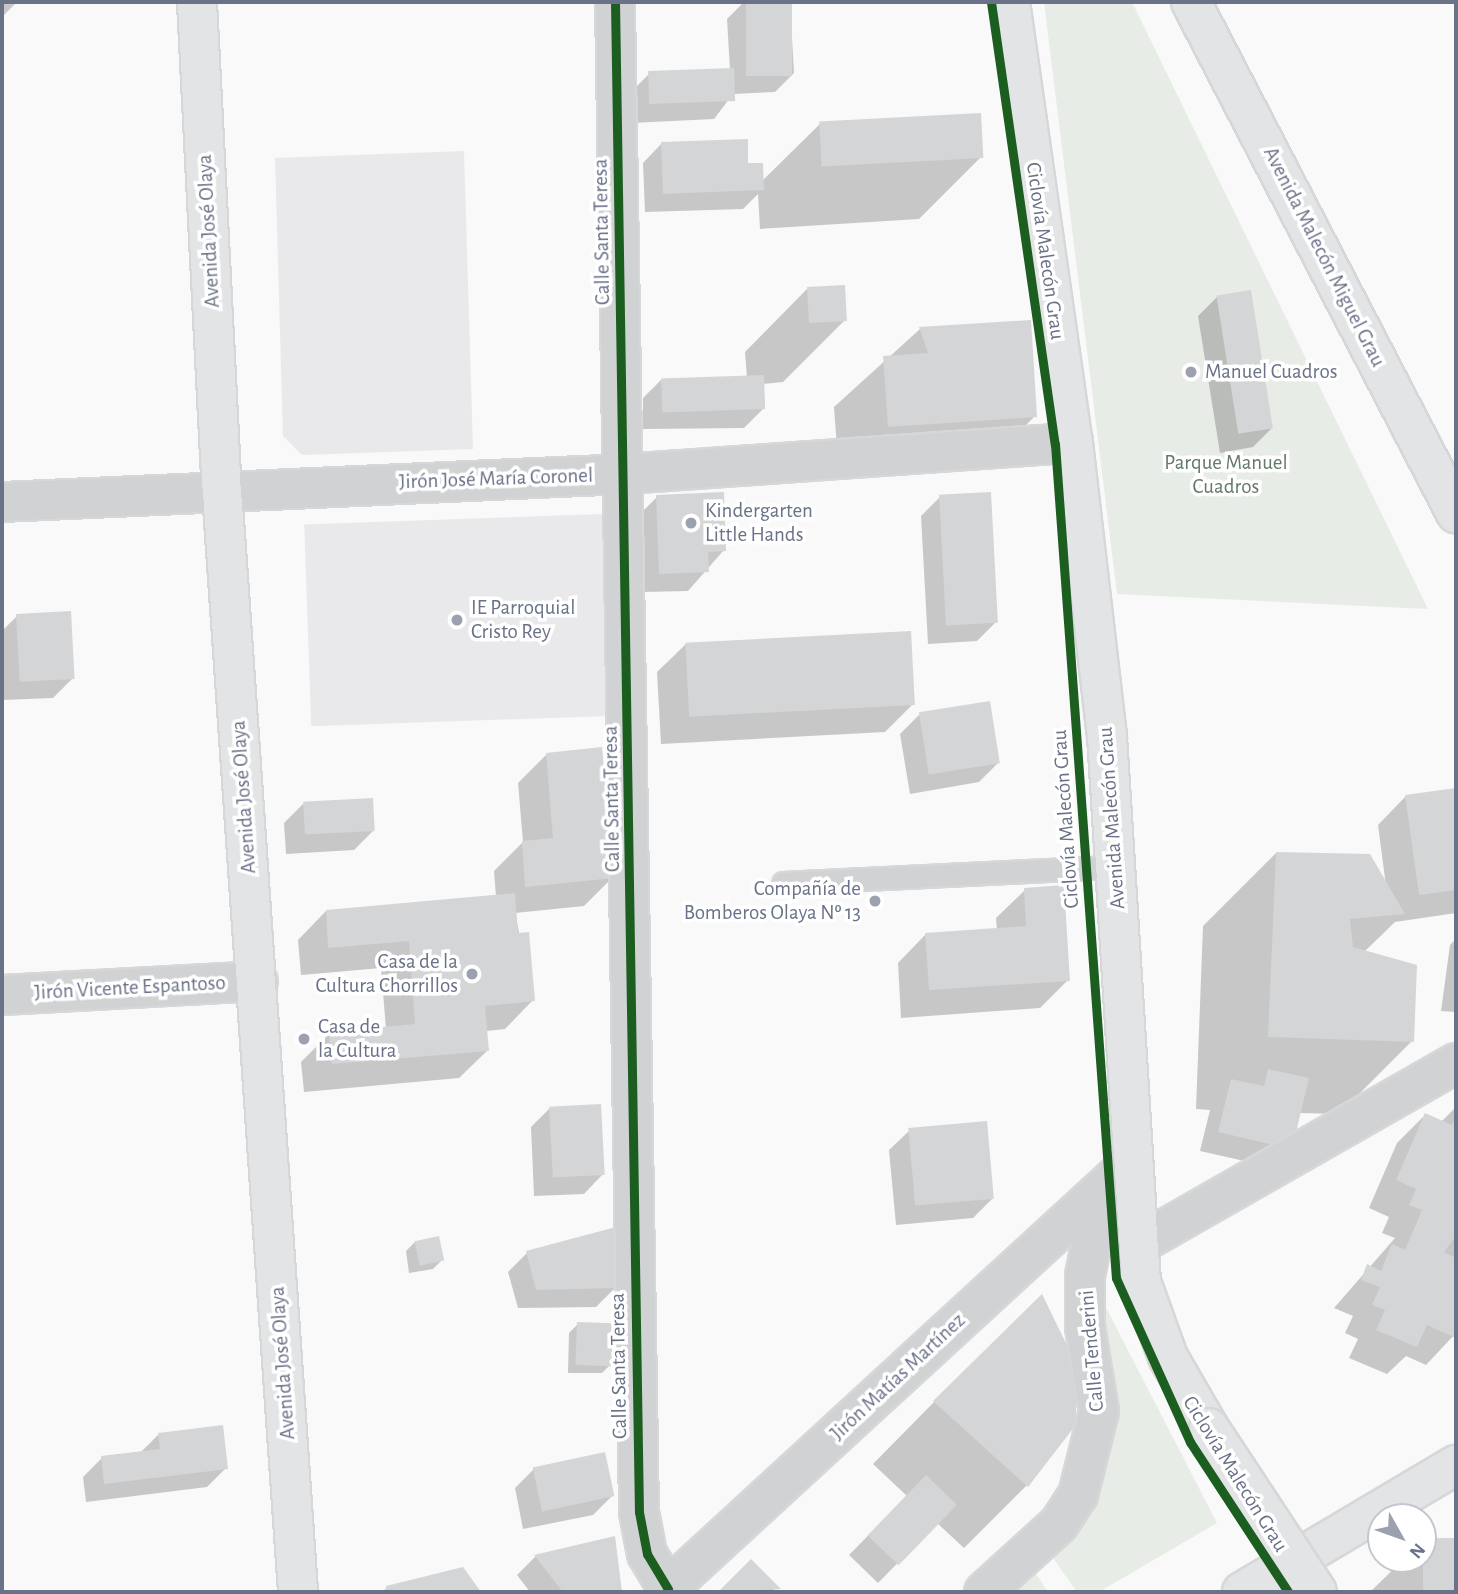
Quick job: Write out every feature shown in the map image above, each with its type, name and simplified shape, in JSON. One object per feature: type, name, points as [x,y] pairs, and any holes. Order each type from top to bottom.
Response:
[{"type":"main road","name":"Avenida José Olaya","points":[[197,2],[222,491],[258,981],[298,1592]]},
{"type":"main road","name":"Avenida Malecón Grau","points":[[1010,2],[1073,443],[1115,867],[1140,1282],[1168,1357],[1209,1428],[1317,1592]]},
{"type":"main road","name":"Avenida Malecón Miguel Grau","points":[[1191,2],[1456,513]]},
{"type":"main road","points":[[1242,1592],[1456,1465]]},
{"type":"street","name":"Calle Santa Teresa","points":[[615,2],[625,474],[639,1512],[647,1555],[666,1590]]},
{"type":"street","name":"Jirón José María Coronel","points":[[2,502],[625,474],[1073,443]]},
{"type":"street","name":"Jirón Vicente Espantoso","points":[[2,995],[258,981]]},
{"type":"street","points":[[1137,1245],[1456,1063]]},
{"type":"street","name":"Jirón Matías Martínez","points":[[666,1590],[1132,1162]]},
{"type":"street","name":"Calle Tenderini","points":[[984,1592],[1059,1524],[1078,1495],[1099,1411],[1085,1327],[1085,1276],[1091,1244],[1132,1162]]},
{"type":"lane","points":[[783,883],[1115,867]]},
{"type":"shaded area","points":[[464,151],[473,449],[302,455],[283,436],[275,158]]},
{"type":"shaded area","name":"IE Parroquial Cristo Rey","points":[[603,514],[610,716],[311,726],[304,524]]},
{"type":"green space","name":"Parque Manuel Cuadros","points":[[1044,2],[1132,2],[1428,609],[1117,594]]},
{"type":"green space","points":[[1099,1294],[1217,1523],[1099,1592],[1077,1592],[1053,1558],[1088,1518],[1116,1420]]},
{"type":"green space","points":[[1034,1571],[1048,1592],[1012,1592]]},
{"type":"building","points":[[746,2],[792,2],[792,76],[746,76]]},
{"type":"building","points":[[734,68],[735,101],[649,104],[648,71]]},
{"type":"building","points":[[981,113],[983,158],[822,166],[819,121]]},
{"type":"building","points":[[748,139],[748,163],[763,163],[764,190],[663,194],[661,142]]},
{"type":"building","points":[[845,285],[847,321],[809,323],[807,287]]},
{"type":"building","points":[[1251,290],[1273,428],[1238,434],[1216,295]]},
{"type":"building","points":[[1031,320],[1037,417],[888,427],[883,356],[928,353],[919,327]]},
{"type":"building","points":[[764,375],[765,409],[662,413],[661,379]]},
{"type":"building","name":"Kindergarten Little Hands","points":[[724,492],[726,551],[708,552],[709,572],[659,574],[656,495]]},
{"type":"building","points":[[991,492],[998,623],[946,626],[939,495]]},
{"type":"building","points":[[71,611],[75,679],[20,682],[16,614]]},
{"type":"building","points":[[911,631],[915,705],[689,717],[685,643]]},
{"type":"building","points":[[990,701],[1000,763],[929,774],[919,712]]},
{"type":"building","points":[[602,747],[614,878],[525,887],[522,841],[553,838],[546,753]]},
{"type":"building","points":[[1456,788],[1456,890],[1419,895],[1405,795]]},
{"type":"building","points":[[373,798],[375,831],[305,835],[303,802]]},
{"type":"building","points":[[1276,852],[1370,854],[1405,914],[1350,919],[1353,947],[1417,965],[1414,1042],[1268,1037]]},
{"type":"building","points":[[1064,885],[1070,981],[929,990],[925,933],[1026,926],[1024,888]]},
{"type":"building","name":"Casa de la Cultura Chorrillos","points":[[515,893],[518,933],[529,932],[535,1001],[485,1006],[489,1051],[332,1064],[329,1032],[415,1024],[409,941],[328,948],[326,910]]},
{"type":"building","points":[[1268,1069],[1309,1078],[1292,1149],[1218,1132],[1231,1079],[1264,1086]]},
{"type":"building","points":[[601,1104],[605,1175],[553,1178],[549,1107]]},
{"type":"building","points":[[1425,1113],[1452,1125],[1456,1115],[1456,1236],[1444,1252],[1456,1258],[1456,1338],[1427,1325],[1417,1347],[1376,1330],[1385,1310],[1372,1305],[1380,1287],[1361,1280],[1367,1264],[1381,1271],[1392,1244],[1405,1250],[1422,1210],[1409,1205],[1416,1189],[1396,1180]]},
{"type":"building","points":[[987,1121],[994,1199],[915,1206],[908,1128]]},
{"type":"building","points":[[616,1227],[617,1288],[536,1290],[526,1251]]},
{"type":"building","points":[[439,1236],[444,1260],[420,1266],[415,1241]]},
{"type":"building","points":[[1042,1294],[1079,1370],[1075,1426],[1028,1487],[933,1401]]},
{"type":"building","points":[[577,1322],[613,1323],[611,1366],[575,1365]]},
{"type":"building","points":[[223,1425],[228,1469],[104,1484],[101,1456],[160,1449],[158,1433]]},
{"type":"building","points":[[605,1452],[614,1496],[542,1511],[533,1467]]},
{"type":"building","points":[[926,1475],[957,1505],[899,1565],[868,1535]]},
{"type":"building","points":[[615,1536],[622,1592],[563,1592],[534,1555]]},
{"type":"building","points":[[1437,1538],[1456,1538],[1456,1592],[1423,1592],[1423,1573],[1437,1573]]},
{"type":"building","points":[[751,1559],[781,1589],[718,1592]]},
{"type":"building","points":[[463,1567],[481,1592],[386,1592],[386,1586]]},
{"type":"cycle path","points":[[615,2],[639,1512],[647,1554],[668,1589]]},
{"type":"cycle path","name":"Ciclovía Malecón Grau","points":[[991,2],[1055,444],[1116,1278],[1190,1442],[1288,1592]]},
{"type":"place","name":"Manuel Cuadros","points":[[1191,372]]},
{"type":"place","name":"Kindergarten Little Hands","points":[[691,523]]},
{"type":"place","name":"IE Parroquial Cristo Rey","points":[[457,620]]},
{"type":"place","name":"Compañía de Bomberos Olaya Nº 13","points":[[875,901]]},
{"type":"place","name":"Casa de la Cultura Chorrillos","points":[[472,974]]},
{"type":"place","name":"Casa de la Cultura","points":[[304,1039]]}]
